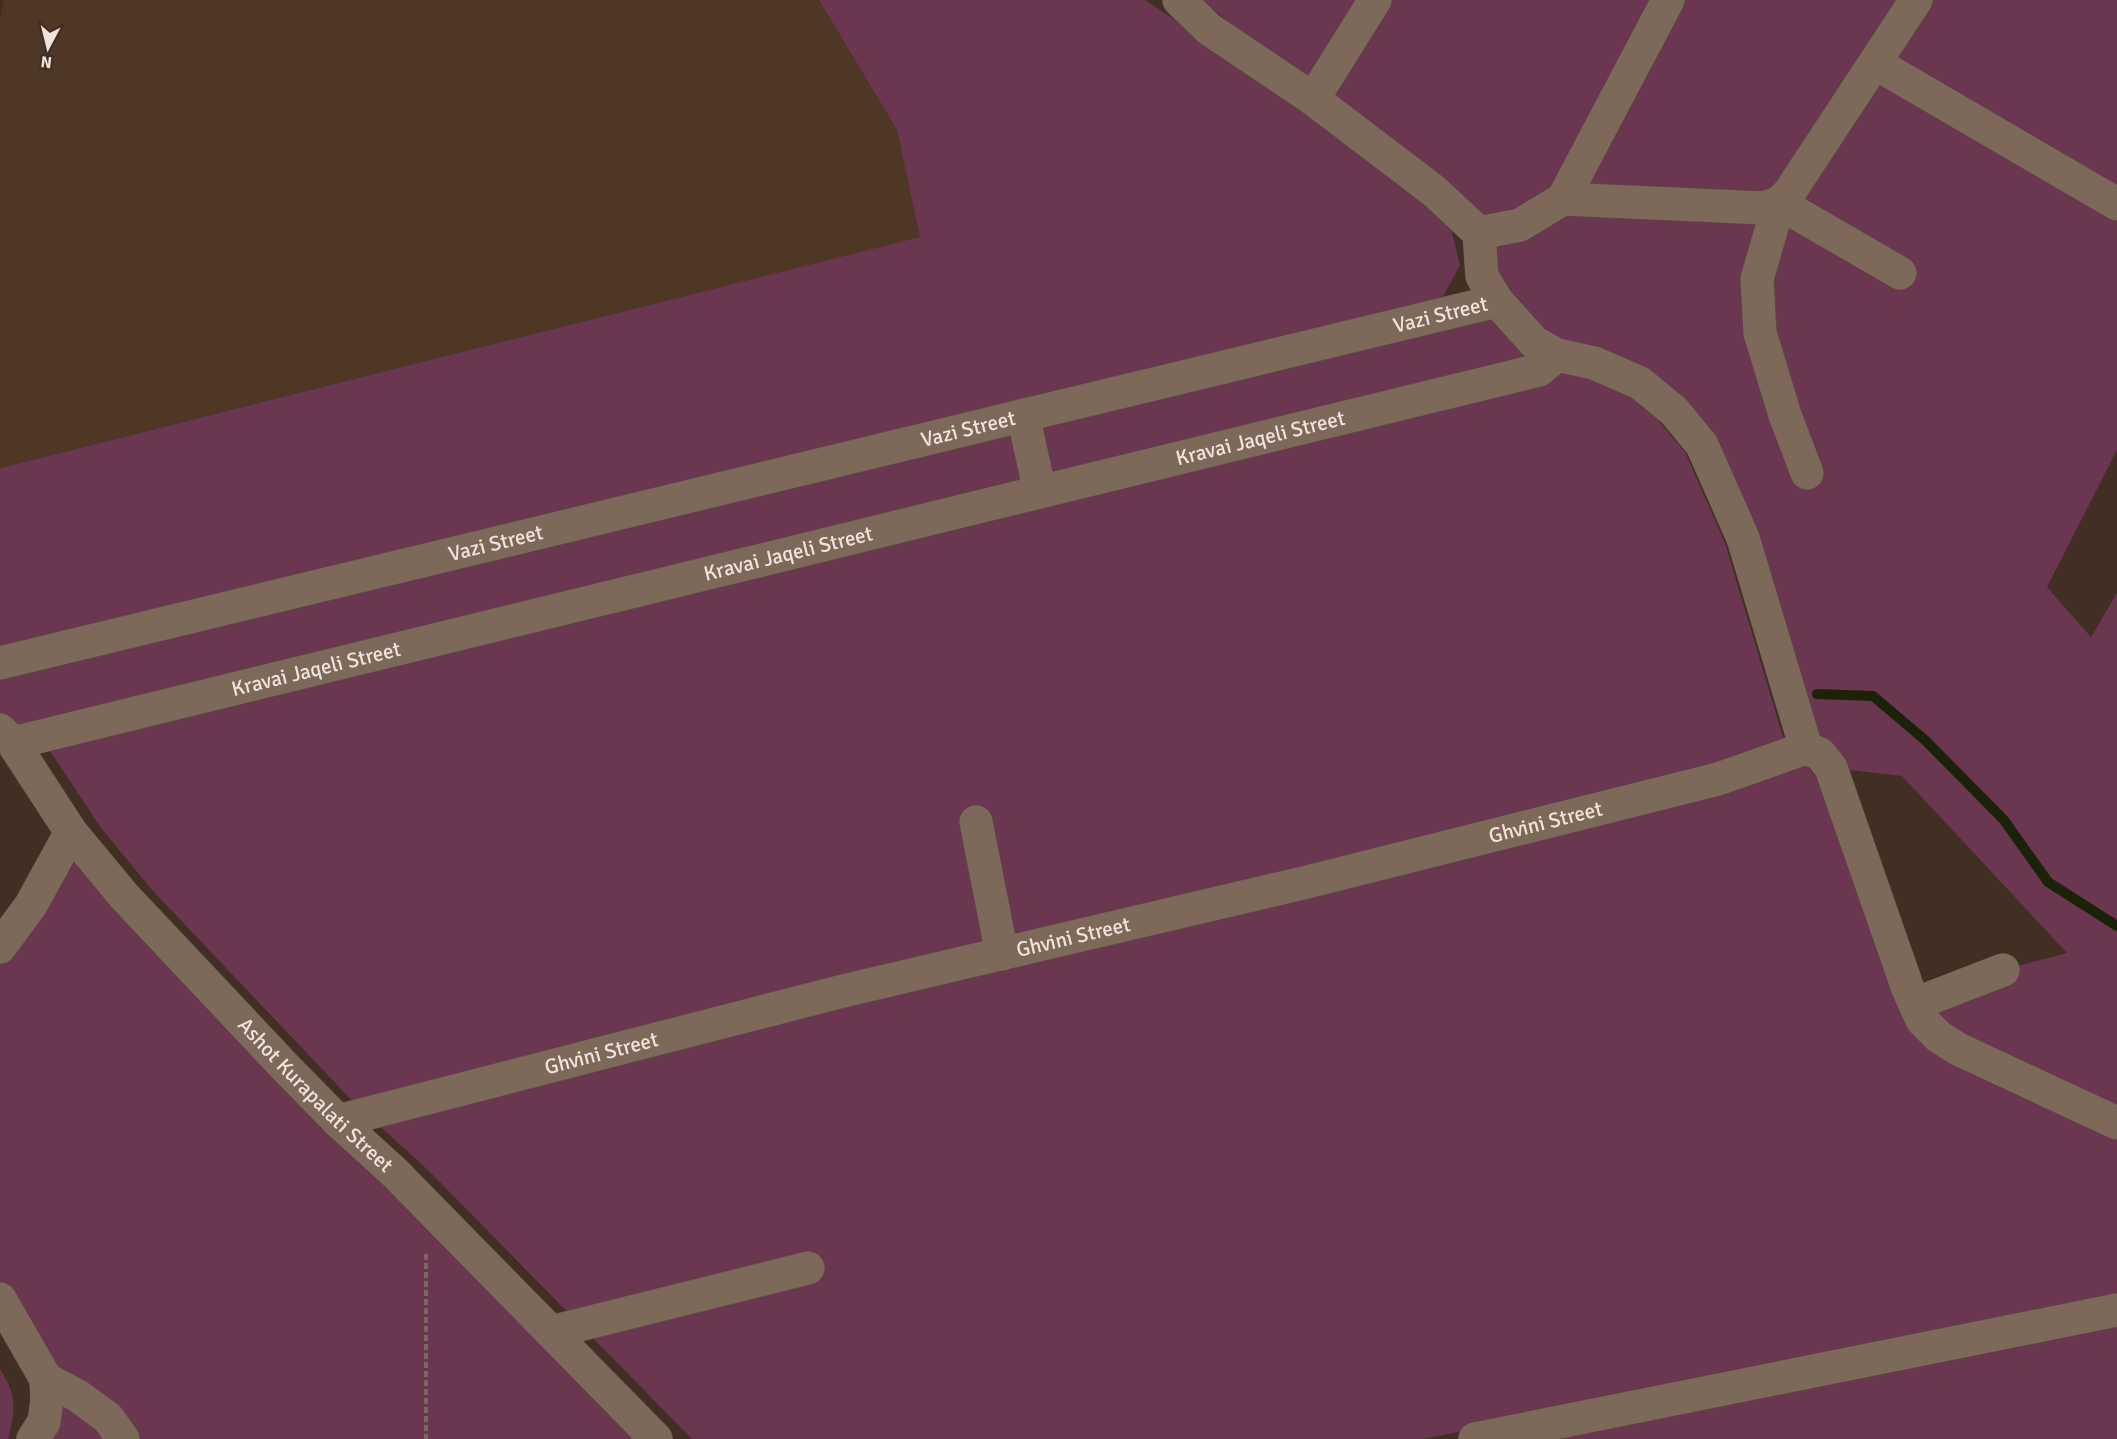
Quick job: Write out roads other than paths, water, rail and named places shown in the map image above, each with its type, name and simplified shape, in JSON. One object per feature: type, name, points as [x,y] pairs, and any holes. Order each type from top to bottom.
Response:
[{"type":"street","points":[[1179,0],[1209,29],[1313,99],[1434,191],[1479,233],[1520,225],[1563,200],[1668,0]]},
{"type":"street","points":[[1313,99],[1375,0]]},
{"type":"street","points":[[1563,200],[1763,208],[1779,203],[1789,193],[1916,0]]},
{"type":"street","points":[[1875,63],[2117,204]]},
{"type":"street","points":[[1779,203],[1900,273]]},
{"type":"street","points":[[1779,203],[1757,279],[1760,333],[1785,416],[1807,472]]},
{"type":"street","name":"Vazi Street","points":[[0,663],[1497,301],[1482,276],[1479,233]]},
{"type":"street","points":[[1497,301],[1534,342],[1557,355],[1594,363],[1640,382],[1674,411],[1702,444],[1743,538],[1806,748],[1820,754],[1831,768],[1908,989],[1922,1020],[1939,1037],[1958,1049],[2117,1122]]},
{"type":"street","name":"Kravai Jaqeli Street","points":[[7,737],[1040,492],[1539,370],[1557,355]]},
{"type":"street","points":[[1023,416],[1040,492]]},
{"type":"street","name":"Ashot Kurapalati Street","points":[[7,737],[71,832],[124,896],[338,1120],[656,1439]]},
{"type":"street","name":"Ghvini Street","points":[[338,1120],[843,991],[1303,883],[1718,779],[1806,748]]},
{"type":"street","points":[[976,822],[1002,954]]},
{"type":"street","points":[[0,946],[31,905],[71,832]]},
{"type":"street","points":[[1914,1004],[2003,970]]},
{"type":"street","points":[[551,1332],[808,1268]]},
{"type":"street","points":[[0,1299],[46,1379],[47,1401],[44,1422],[33,1439]]},
{"type":"street","points":[[1475,1439],[2117,1310]]},
{"type":"street","points":[[46,1379],[78,1395],[108,1419],[123,1439]]},
{"type":"waterway","points":[[1817,694],[1873,696],[1925,740],[2004,820],[2048,882],[2117,926]]}]
